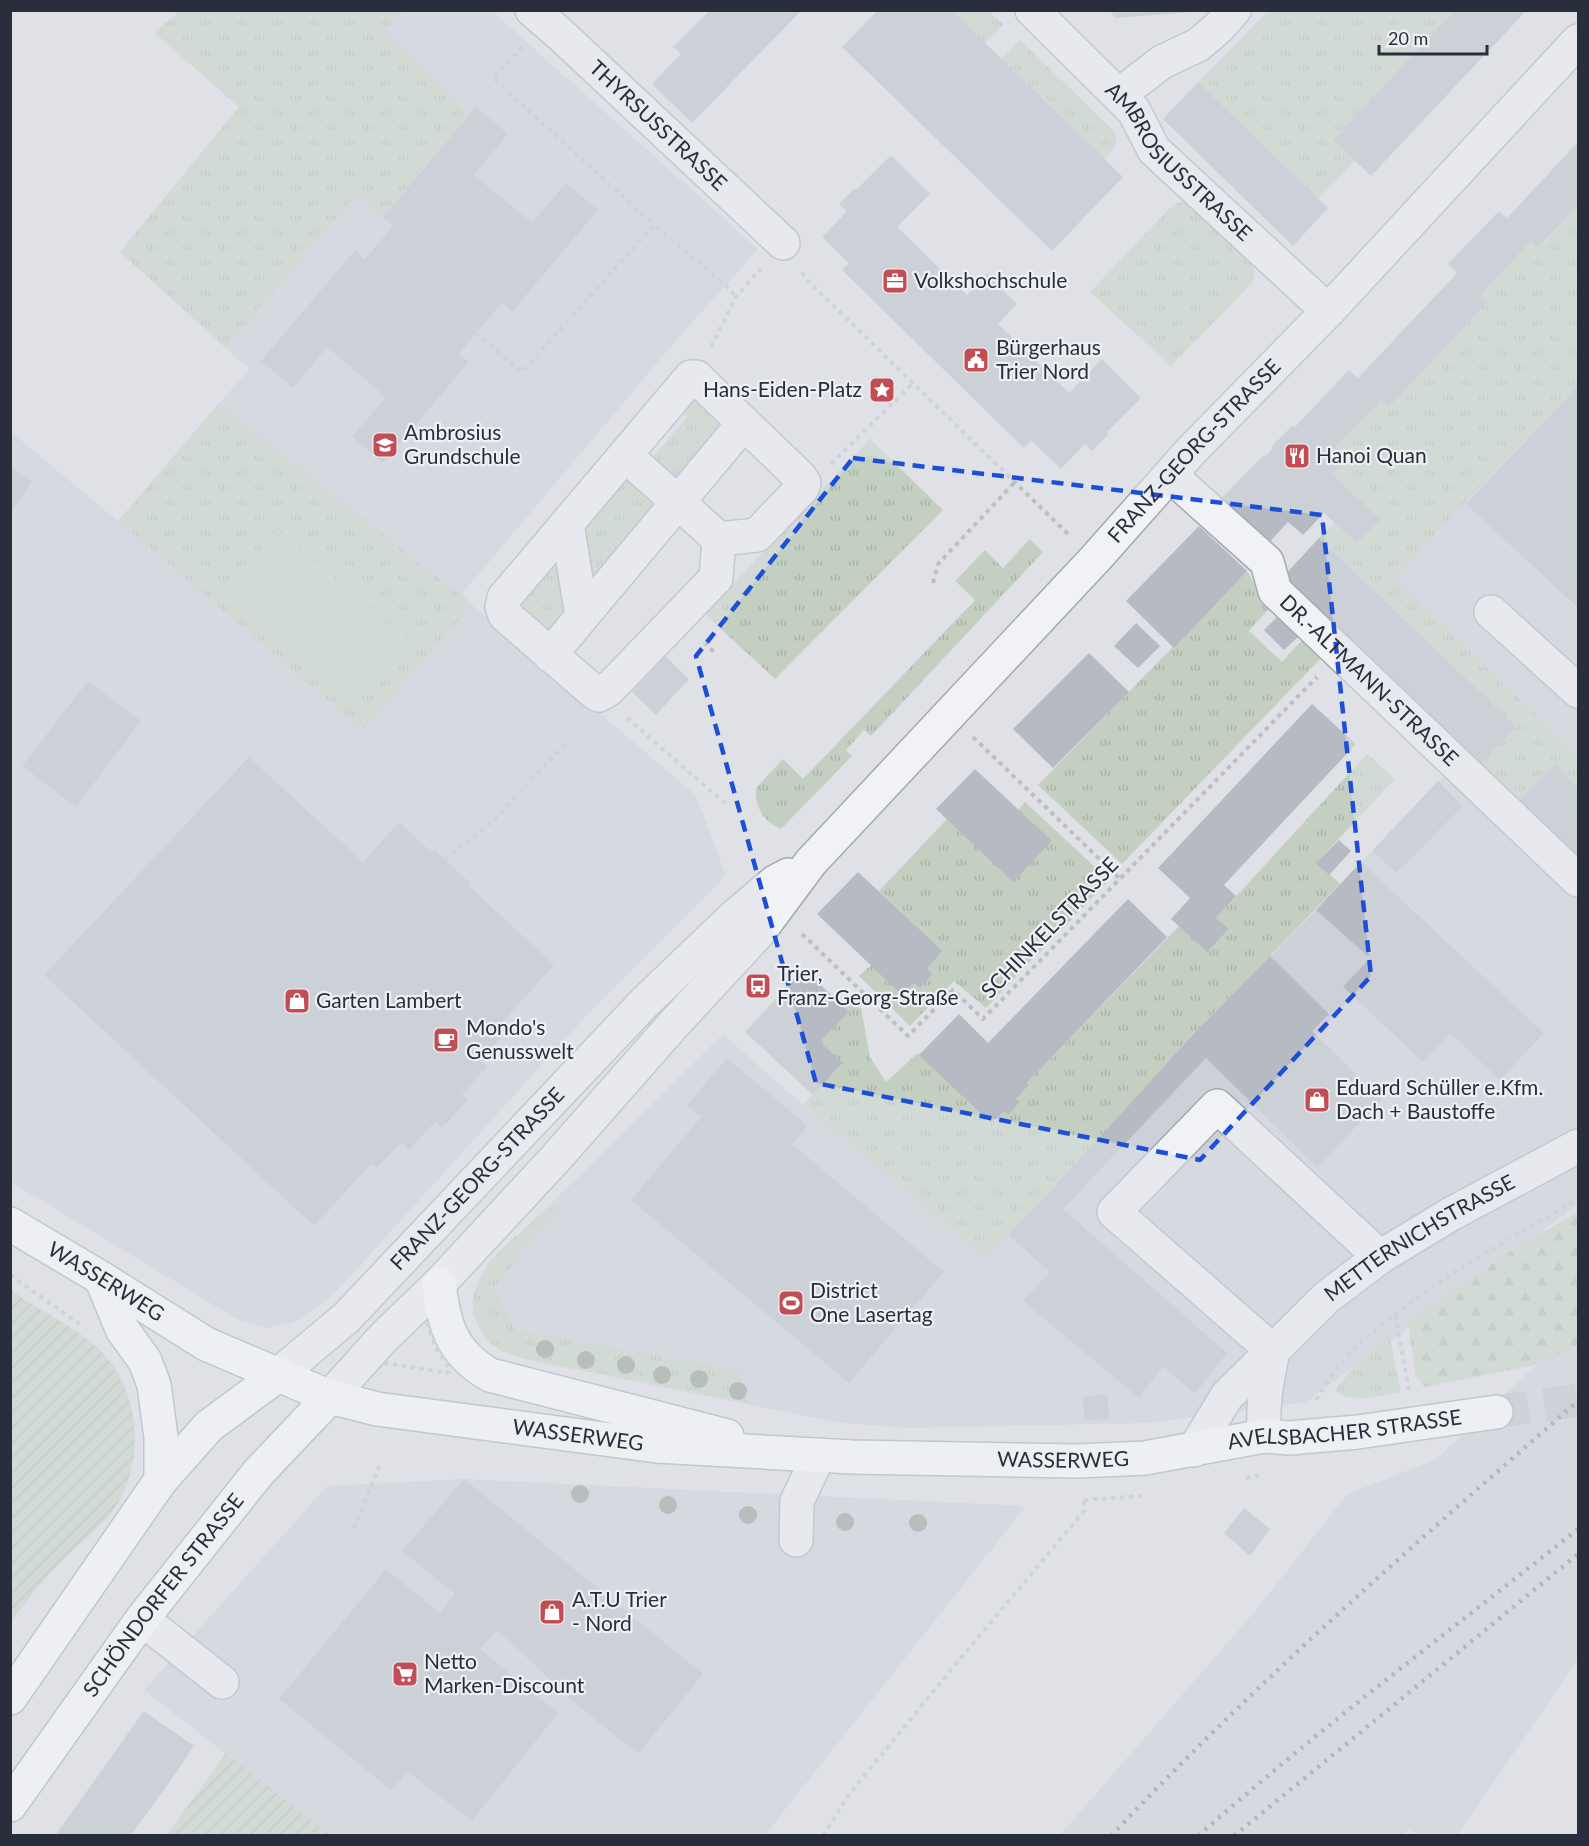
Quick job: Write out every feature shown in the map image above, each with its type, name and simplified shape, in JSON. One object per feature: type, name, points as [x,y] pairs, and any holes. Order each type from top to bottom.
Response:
[{"type":"main road","name":"WASSERWEG","points":[[10,1224],[206,1344],[330,1397],[387,1411],[646,1445],[810,1455],[1078,1461],[1145,1458],[1194,1450]]},
{"type":"main road","points":[[101,1278],[122,1329],[145,1361],[157,1396],[161,1437],[161,1480]]},
{"type":"main road","points":[[439,1284],[444,1318],[455,1345],[475,1366],[490,1375],[810,1455]]},
{"type":"main road","points":[[10,1698],[161,1480],[209,1425],[278,1375]]},
{"type":"main road","name":"SCHÖNDORFER STRASSE","points":[[10,1805],[142,1619],[258,1473],[330,1397]]},
{"type":"main road","name":"AVELSBACHER STRASSE","points":[[1194,1450],[1264,1436],[1288,1438],[1358,1432],[1496,1412]]},
{"type":"street","name":"AMBROSIUSSTRASSE","points":[[1032,10],[1134,111],[1154,150],[1328,311]]},
{"type":"street","points":[[1119,95],[1162,62],[1198,45],[1234,10]]},
{"type":"street","name":"THYRSUSSTRASSE","points":[[538,16],[783,243]]},
{"type":"street","name":"FRANZ-GEORG-STRASSE","points":[[330,1397],[383,1338],[439,1284],[556,1158],[672,1026],[759,932],[811,862],[1096,558],[1191,451],[1328,311],[1578,41]]},
{"type":"street","points":[[625,455],[719,539],[757,535],[802,488],[804,483],[696,377],[691,377],[625,455],[567,524],[504,598],[502,606],[505,615],[599,695],[609,689],[716,578],[719,539]]},
{"type":"street","points":[[550,655],[744,423]]},
{"type":"street","name":"DR.-ALTMANN-STRASSE","points":[[1170,475],[1267,562],[1275,591],[1578,880]]},
{"type":"street","points":[[567,524],[582,616]]},
{"type":"street","points":[[1491,612],[1578,691]]},
{"type":"street","name":"FRANZ-GEORG-STRASSE","points":[[278,1375],[346,1318],[654,994],[736,915],[768,889],[811,862]]},
{"type":"street","points":[[1264,1436],[1262,1415],[1264,1393],[1273,1351],[1114,1212],[1217,1106],[1380,1257]]},
{"type":"street","name":"METTERNICHSTRASSE","points":[[1194,1450],[1227,1396],[1327,1297],[1380,1257],[1451,1214],[1578,1146]]},
{"type":"street","points":[[796,1540],[797,1501],[810,1455]]},
{"type":"street","points":[[142,1619],[222,1682]]},
{"type":"path","points":[[538,16],[492,78],[654,225],[726,285],[736,297]]},
{"type":"path","points":[[476,333],[522,372],[654,225]]},
{"type":"path","points":[[696,377],[736,297],[783,243],[806,279],[1063,529]]},
{"type":"path","points":[[804,483],[818,477],[913,383]]},
{"type":"path","points":[[933,583],[938,564],[1015,482]]},
{"type":"path","name":"SCHINKELSTRASSE","points":[[776,910],[908,1036],[953,990],[983,1019],[1341,653]]},
{"type":"path","points":[[599,695],[728,806]]},
{"type":"path","points":[[949,714],[1119,878]]},
{"type":"path","points":[[445,859],[495,819],[564,745]]},
{"type":"path","points":[[1326,1387],[1327,1382],[1350,1353],[1395,1314],[1465,1265],[1578,1199]]},
{"type":"path","points":[[10,1275],[86,1329]]},
{"type":"path","points":[[1395,1314],[1410,1396]]},
{"type":"path","points":[[354,1528],[380,1464]]},
{"type":"path","points":[[823,1836],[855,1788],[1084,1511],[1084,1500]]},
{"type":"highlighted area","points":[[853,458],[1322,515],[1371,976],[1200,1160],[816,1083],[696,656]]},
{"type":"shaded area","points":[[179,11],[492,11],[758,249],[675,342],[462,594],[472,605],[696,795],[726,875],[589,1013],[336,1292],[303,1318],[292,1323],[266,1328],[238,1320],[11,1182],[10,431],[118,521],[249,369],[120,252],[239,107],[155,33]]},
{"type":"shaded area","points":[[1578,386],[1578,755],[1394,577]]},
{"type":"shaded area","points":[[1447,772],[1578,897],[1578,1205],[1306,1402],[1150,1423],[906,1428],[834,1422],[535,1361],[497,1348],[479,1327],[473,1315],[473,1295],[487,1264],[723,1034],[803,1105],[984,1257],[1188,1040]]},
{"type":"shaded area","points":[[1578,1326],[1578,1659],[1458,1835],[1419,1835],[1408,1829],[1402,1836],[1059,1836],[1256,1610],[1347,1494],[1435,1460]]},
{"type":"shaded area","points":[[464,1479],[1026,1506],[765,1835],[329,1835],[144,1690],[327,1486]]},
{"type":"green space","points":[[179,11],[404,11],[384,32],[470,113],[383,217],[355,196],[226,348],[120,252],[239,107],[155,33]]},
{"type":"green space","points":[[951,11],[989,11],[1004,25],[985,43]]},
{"type":"green space","points":[[1268,11],[1455,11],[1333,140],[1355,161],[1318,199],[1198,82]]},
{"type":"green space","points":[[1020,40],[1115,132],[1114,147],[1104,159],[1001,59]]},
{"type":"green space","points":[[1181,202],[1188,202],[1250,261],[1254,274],[1252,283],[1171,366],[1090,292],[1165,213]]},
{"type":"green space","points":[[1578,205],[1578,386],[1394,577],[1578,755],[1578,787],[1555,765],[1516,804],[1478,767],[1517,727],[1319,538],[1335,522],[1357,543],[1379,520],[1332,474],[1342,464],[1331,452],[1381,400],[1389,407],[1488,302],[1481,294],[1531,241],[1539,248]]},
{"type":"green space","points":[[699,390],[727,419],[677,477],[654,456],[687,417],[680,411]]},
{"type":"green space","points":[[219,403],[472,605],[363,730],[118,521]]},
{"type":"green space","points":[[870,439],[943,510],[775,679],[705,614]]},
{"type":"green space","points":[[623,474],[652,501],[653,509],[588,586],[577,523]]},
{"type":"green space","points":[[277,530],[409,640],[353,706],[222,596]]},
{"type":"green space","points":[[1030,539],[1043,552],[871,736],[864,730],[846,750],[852,756],[781,829],[769,822],[759,808],[756,788],[783,759],[803,779],[975,600],[955,581],[985,550],[1003,568]]},
{"type":"green space","points":[[556,550],[570,606],[547,634],[511,606]]},
{"type":"green space","points":[[1247,571],[1259,591],[1274,603],[1249,631],[1282,662],[1306,636],[1325,654],[1122,864],[1038,785]]},
{"type":"green space","points":[[1367,754],[1395,779],[1317,862],[1340,884],[1188,1040],[1047,1195],[984,1257],[803,1105],[843,1064],[820,1042],[849,1012],[840,1003],[847,996],[861,1008],[870,1057],[886,1082],[918,1053],[990,1124],[1004,1111],[1008,1114],[1019,1103],[1016,1099],[1029,1085],[1027,1083],[1179,926],[1207,952],[1229,929],[1216,918]]},
{"type":"green space","points":[[1025,802],[1109,880],[986,1008],[954,981],[910,1026],[859,976],[871,965],[920,987],[933,974],[927,968],[943,951],[879,891],[947,819],[1018,810]]},
{"type":"green space","points":[[560,1202],[563,1203],[494,1288],[516,1330],[740,1370],[747,1403],[520,1358],[498,1349],[489,1341],[478,1324],[473,1306],[476,1288],[484,1271],[513,1238]]},
{"type":"green space","points":[[1578,1212],[1578,1345],[1535,1365],[1424,1387],[1415,1374],[1408,1321],[1518,1246]]},
{"type":"green space","points":[[11,1290],[88,1339],[112,1365],[131,1405],[135,1449],[124,1492],[113,1511],[52,1572],[11,1622]]},
{"type":"green space","points":[[1389,1334],[1401,1392],[1360,1398],[1344,1396],[1337,1392],[1336,1388],[1356,1365]]},
{"type":"green space","points":[[226,1753],[331,1835],[167,1835]]},
{"type":"building","points":[[710,10],[802,10],[692,123],[652,84],[681,54],[673,47]]},
{"type":"building","points":[[878,10],[951,10],[1123,177],[1052,251],[842,47]]},
{"type":"building","points":[[1108,10],[1192,10],[1192,12],[1116,18]]},
{"type":"building","points":[[1455,10],[1527,10],[1371,176],[1333,140]]},
{"type":"building","points":[[1198,82],[1328,208],[1293,246],[1163,119]]},
{"type":"building","points":[[476,107],[508,134],[474,175],[532,223],[566,183],[598,210],[512,312],[502,303],[476,333],[459,354],[469,362],[383,463],[352,437],[386,397],[327,347],[293,388],[261,361],[355,250],[365,259],[393,226],[383,217]]},
{"type":"building","points":[[1578,142],[1578,205],[1538,248],[1531,241],[1481,294],[1488,302],[1389,407],[1381,400],[1331,452],[1343,464],[1332,474],[1380,520],[1357,543],[1324,513],[1303,535],[1288,522],[1265,547],[1216,504],[1264,455],[1265,457],[1273,448],[1271,447],[1293,425],[1295,427],[1349,370],[1358,378],[1457,273],[1448,264],[1499,211],[1507,218]]},
{"type":"building","points":[[891,155],[930,194],[897,227],[967,295],[987,274],[1017,304],[998,324],[1069,393],[1102,359],[1141,398],[1107,432],[1109,434],[1092,451],[1085,444],[1061,469],[1031,440],[1024,448],[842,270],[849,263],[822,237],[847,211],[839,204]]},
{"type":"building","points":[[1578,386],[1578,608],[1466,504]]},
{"type":"building","points":[[10,467],[32,482],[10,513]]},
{"type":"building","points":[[1199,526],[1247,571],[1174,648],[1126,601]]},
{"type":"building","points":[[1319,538],[1517,727],[1478,767],[1281,579]]},
{"type":"building","points":[[1277,617],[1298,637],[1284,650],[1264,630]]},
{"type":"building","points":[[1136,623],[1160,646],[1138,668],[1114,646]]},
{"type":"building","points":[[1089,653],[1129,692],[1053,768],[1013,729]]},
{"type":"building","points":[[665,656],[689,679],[656,715],[632,692]]},
{"type":"building","points":[[88,681],[141,721],[76,807],[22,766]]},
{"type":"building","points":[[1312,704],[1356,744],[1224,885],[1236,896],[1216,918],[1229,929],[1207,952],[1171,919],[1190,898],[1158,868]]},
{"type":"building","name":"Garten Lambert","points":[[249,757],[363,862],[399,822],[431,852],[435,850],[470,883],[469,886],[554,965],[498,1027],[505,1033],[480,1060],[487,1067],[462,1094],[468,1100],[442,1128],[435,1122],[409,1150],[402,1142],[377,1168],[371,1164],[314,1226],[44,975]]},
{"type":"building","points":[[1555,764],[1578,787],[1578,864],[1516,804]]},
{"type":"building","points":[[975,769],[1052,841],[1013,882],[936,809]]},
{"type":"building","points":[[1438,781],[1463,806],[1397,873],[1372,851]]},
{"type":"building","points":[[1339,840],[1351,851],[1329,875],[1316,863]]},
{"type":"building","points":[[1361,862],[1544,1033],[1500,1080],[1450,1033],[1423,1062],[1343,987],[1370,958],[1316,910]]},
{"type":"building","points":[[858,872],[943,951],[927,968],[933,974],[920,988],[914,983],[902,995],[817,914]]},
{"type":"building","points":[[1128,899],[1167,937],[1027,1083],[1029,1085],[1016,1099],[1020,1102],[1008,1115],[1004,1111],[991,1124],[919,1055],[959,1014],[988,1043]]},
{"type":"building","points":[[1270,956],[1329,1014],[1312,1031],[1382,1100],[1317,1167],[1206,1058],[1063,1209],[1227,1353],[1195,1394],[1163,1366],[1139,1398],[1023,1301],[1050,1272],[1008,1235],[1188,1040]]},
{"type":"building","points":[[804,969],[849,1012],[820,1042],[843,1063],[813,1095],[745,1032]]},
{"type":"building","points":[[727,1058],[808,1126],[792,1144],[944,1272],[849,1383],[631,1200],[701,1117],[687,1105]]},
{"type":"building","points":[[1108,1395],[1109,1419],[1084,1420],[1083,1396]]},
{"type":"building","points":[[464,1479],[703,1674],[638,1754],[570,1699],[498,1630],[480,1649],[558,1713],[472,1821],[408,1772],[391,1790],[279,1699],[386,1569],[440,1613],[455,1594],[402,1551]]},
{"type":"building","points":[[1244,1508],[1270,1529],[1250,1556],[1224,1533]]},
{"type":"building","points":[[144,1711],[194,1746],[171,1780],[130,1836],[55,1836]]},
{"type":"tunnel","points":[[1496,1412],[1578,1400]]},
{"type":"railway","points":[[1111,1836],[1223,1722],[1281,1667],[1398,1559],[1578,1401]]},
{"type":"railway","points":[[1198,1836],[1338,1718],[1578,1529]]},
{"type":"railway","points":[[1234,1836],[1578,1554]]},
{"type":"place","name":"Volkshochschule","points":[[895,281]]},
{"type":"place","name":"Bürgerhaus Trier Nord","points":[[976,360]]},
{"type":"place","name":"Hans-Eiden-Platz","points":[[882,390]]},
{"type":"place","name":"Ambrosius Grundschule","points":[[385,445]]},
{"type":"place","name":"Hanoi Quan","points":[[1297,456]]},
{"type":"place","name":"Trier, Franz-Georg-Straße","points":[[758,986]]},
{"type":"place","name":"Garten Lambert","points":[[297,1001]]},
{"type":"place","name":"Mondo's Genusswelt","points":[[446,1040]]},
{"type":"place","name":"Eduard Schüller e.Kfm. Dach + Baustoffe","points":[[1317,1100]]},
{"type":"place","name":"District One Lasertag","points":[[791,1303]]},
{"type":"place","name":"A.T.U Trier - Nord","points":[[552,1612]]},
{"type":"place","name":"Netto Marken-Discount","points":[[405,1674]]}]
